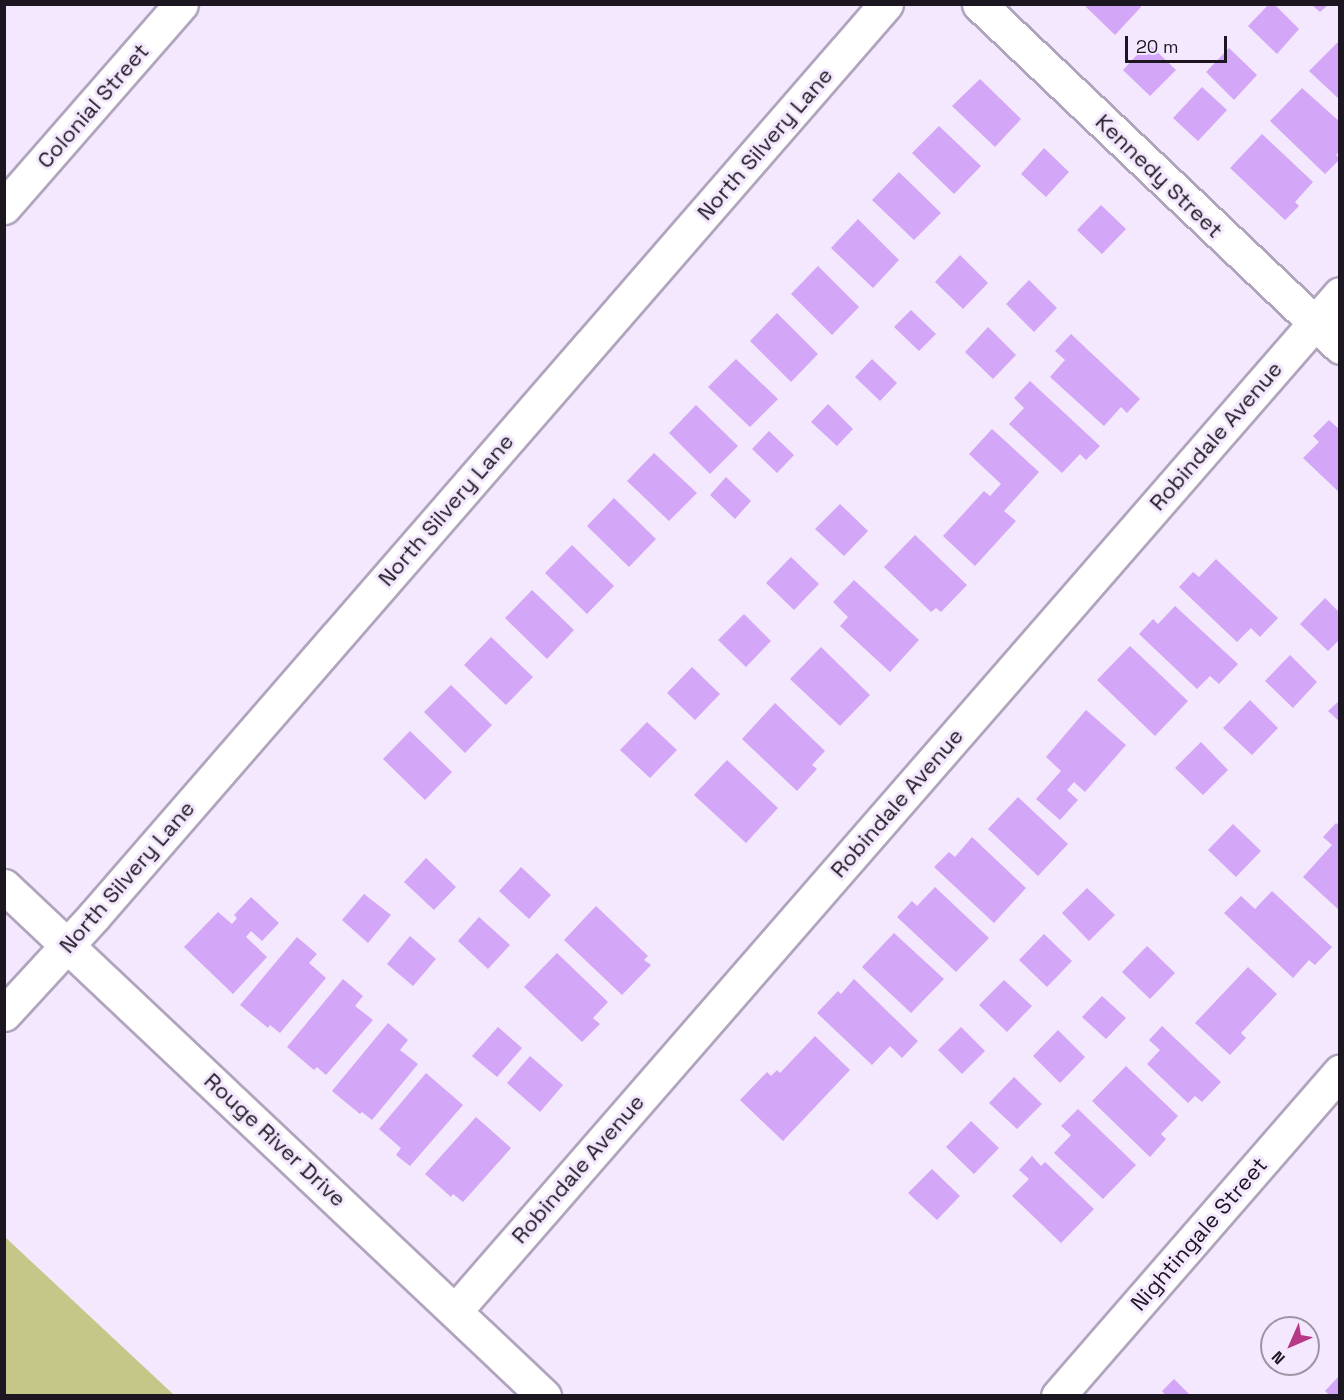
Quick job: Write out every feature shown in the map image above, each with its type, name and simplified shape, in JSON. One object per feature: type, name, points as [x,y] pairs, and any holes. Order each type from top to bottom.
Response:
[{"type":"street","name":"Colonial Street","points":[[4,207],[180,4]]},
{"type":"street","name":"North Silvery Lane","points":[[4,1014],[69,945],[886,4]]},
{"type":"street","name":"Kennedy Street","points":[[979,4],[1340,347]]},
{"type":"street","name":"Robindale Avenue","points":[[455,1311],[1340,294]]},
{"type":"street","name":"Rouge River Drive","points":[[4,886],[544,1395]]},
{"type":"street","name":"Nightingale Street","points":[[1058,1395],[1340,1071]]},
{"type":"green space","points":[[5,1237],[174,1395],[5,1395]]},
{"type":"building","points":[[1088,4],[1139,4],[1141,7],[1115,35],[1086,7]]},
{"type":"building","points":[[1269,4],[1274,4],[1299,29],[1277,54],[1248,26]]},
{"type":"building","points":[[1312,5],[1328,5],[1320,12]]},
{"type":"building","points":[[1340,40],[1340,100],[1309,71]]},
{"type":"building","points":[[1148,43],[1176,70],[1150,96],[1123,70]]},
{"type":"building","points":[[1229,48],[1257,75],[1234,100],[1206,72]]},
{"type":"building","points":[[980,79],[1021,119],[995,147],[952,106]]},
{"type":"building","points":[[1202,87],[1227,110],[1198,141],[1173,118]]},
{"type":"building","points":[[1302,88],[1340,122],[1340,151],[1336,155],[1340,159],[1325,174],[1270,121]]},
{"type":"building","points":[[939,126],[981,166],[954,194],[912,153]]},
{"type":"building","points":[[1262,134],[1313,182],[1295,202],[1299,206],[1285,220],[1230,168]]},
{"type":"building","points":[[1044,148],[1069,172],[1046,197],[1021,174]]},
{"type":"building","points":[[899,172],[941,213],[914,240],[872,200]]},
{"type":"building","points":[[1101,205],[1126,229],[1102,254],[1077,230]]},
{"type":"building","points":[[858,219],[899,260],[873,288],[831,248]]},
{"type":"building","points":[[960,255],[988,283],[963,309],[935,282]]},
{"type":"building","points":[[818,266],[859,307],[832,335],[791,294]]},
{"type":"building","points":[[1029,280],[1057,308],[1034,332],[1006,304]]},
{"type":"building","points":[[911,310],[936,334],[919,351],[894,327]]},
{"type":"building","points":[[777,313],[818,354],[791,382],[750,341]]},
{"type":"building","points":[[988,327],[1016,355],[993,379],[965,352]]},
{"type":"building","points":[[1071,334],[1140,399],[1127,413],[1121,407],[1104,426],[1050,377],[1065,360],[1055,351]]},
{"type":"building","points":[[736,359],[778,399],[750,427],[708,387]]},
{"type":"building","points":[[872,359],[897,383],[880,401],[855,377]]},
{"type":"building","points":[[1030,381],[1100,446],[1086,460],[1080,454],[1062,473],[1009,424],[1024,408],[1014,398]]},
{"type":"building","points":[[828,404],[853,429],[837,446],[811,422]]},
{"type":"building","points":[[696,405],[738,446],[710,474],[669,433]]},
{"type":"building","points":[[1329,420],[1340,430],[1340,493],[1303,458],[1319,442],[1313,436]]},
{"type":"building","points":[[992,429],[1039,472],[1004,511],[1016,521],[975,566],[943,536],[984,491],[990,496],[1001,484],[969,454]]},
{"type":"building","points":[[769,431],[794,455],[777,473],[752,449]]},
{"type":"building","points":[[654,453],[697,493],[669,521],[627,481]]},
{"type":"building","points":[[726,477],[751,501],[735,519],[710,495]]},
{"type":"building","points":[[614,498],[656,539],[629,567],[587,526]]},
{"type":"building","points":[[840,504],[868,531],[844,556],[815,529]]},
{"type":"building","points":[[915,535],[967,585],[941,612],[936,608],[931,612],[884,567]]},
{"type":"building","points":[[572,545],[614,586],[587,614],[545,573]]},
{"type":"building","points":[[791,557],[819,584],[794,610],[766,583]]},
{"type":"building","points":[[1216,559],[1278,618],[1260,637],[1251,628],[1237,642],[1179,587],[1193,572],[1199,577]]},
{"type":"building","points":[[854,580],[919,640],[890,672],[840,626],[848,617],[833,602]]},
{"type":"building","points":[[532,590],[574,630],[547,659],[505,618]]},
{"type":"building","points":[[1325,598],[1340,613],[1340,639],[1328,651],[1300,624]]},
{"type":"building","points":[[1175,606],[1238,664],[1219,684],[1210,676],[1197,689],[1139,634],[1153,619],[1158,624]]},
{"type":"building","points":[[744,614],[771,641],[746,667],[718,640]]},
{"type":"building","points":[[491,637],[533,677],[506,705],[464,665]]},
{"type":"building","points":[[1130,646],[1188,701],[1155,736],[1097,680]]},
{"type":"building","points":[[821,647],[870,695],[840,726],[790,679]]},
{"type":"building","points":[[1290,655],[1317,682],[1293,708],[1265,681]]},
{"type":"building","points":[[692,667],[720,694],[695,720],[667,693]]},
{"type":"building","points":[[451,685],[492,725],[465,753],[424,712]]},
{"type":"building","points":[[1250,700],[1278,728],[1252,755],[1223,728]]},
{"type":"building","points":[[1340,700],[1340,722],[1328,711]]},
{"type":"building","points":[[775,703],[825,751],[812,765],[817,769],[797,791],[742,739]]},
{"type":"building","points":[[1086,710],[1126,745],[1085,792],[1074,782],[1067,790],[1078,800],[1060,820],[1036,799],[1061,771],[1046,757]]},
{"type":"building","points":[[647,722],[677,750],[650,778],[620,750]]},
{"type":"building","points":[[410,731],[452,772],[425,800],[383,759]]},
{"type":"building","points":[[1201,742],[1228,770],[1203,795],[1175,768]]},
{"type":"building","points":[[727,760],[778,808],[746,843],[694,795]]},
{"type":"building","points":[[1018,797],[1068,844],[1038,876],[988,829]]},
{"type":"building","points":[[1336,823],[1340,826],[1340,911],[1303,877],[1332,845],[1323,837]]},
{"type":"building","points":[[1233,824],[1261,851],[1236,877],[1208,850]]},
{"type":"building","points":[[972,837],[1026,888],[994,923],[934,867],[949,852],[955,857]]},
{"type":"building","points":[[426,858],[456,887],[434,910],[404,882]]},
{"type":"building","points":[[521,867],[551,895],[529,919],[499,891]]},
{"type":"building","points":[[935,887],[989,938],[956,972],[897,917],[912,901],[917,906]]},
{"type":"building","points":[[1087,888],[1115,915],[1089,941],[1062,913]]},
{"type":"building","points":[[1272,891],[1332,947],[1315,965],[1309,960],[1293,978],[1224,913],[1241,896],[1255,909]]},
{"type":"building","points":[[364,894],[391,915],[368,943],[342,920]]},
{"type":"building","points":[[251,897],[279,923],[262,941],[251,931],[246,937],[267,957],[233,994],[184,947],[218,912],[232,924],[237,918],[234,915]]},
{"type":"building","points":[[596,906],[648,956],[644,960],[651,965],[622,995],[564,940]]},
{"type":"building","points":[[479,917],[510,945],[488,969],[458,941]]},
{"type":"building","points":[[894,933],[944,979],[911,1013],[862,967]]},
{"type":"building","points":[[1044,934],[1072,961],[1047,987],[1019,960]]},
{"type":"building","points":[[410,936],[436,959],[413,986],[387,964]]},
{"type":"building","points":[[297,937],[317,954],[309,963],[326,978],[280,1033],[270,1025],[268,1028],[240,1005]]},
{"type":"building","points":[[1147,946],[1175,973],[1150,999],[1122,972]]},
{"type":"building","points":[[557,953],[608,1002],[593,1018],[600,1024],[582,1042],[524,987]]},
{"type":"building","points":[[1248,967],[1277,994],[1241,1033],[1246,1038],[1230,1055],[1195,1023]]},
{"type":"building","points":[[343,979],[363,996],[355,1006],[373,1020],[326,1075],[317,1067],[314,1070],[287,1047]]},
{"type":"building","points":[[854,979],[918,1041],[902,1058],[890,1046],[872,1065],[817,1013],[838,991],[841,994]]},
{"type":"building","points":[[1004,980],[1032,1006],[1007,1032],[979,1005]]},
{"type":"building","points":[[1102,996],[1126,1018],[1106,1039],[1082,1017]]},
{"type":"building","points":[[388,1023],[408,1040],[400,1050],[418,1064],[372,1120],[362,1112],[360,1114],[332,1091]]},
{"type":"building","points":[[1162,1026],[1221,1082],[1202,1102],[1195,1096],[1188,1103],[1147,1064],[1160,1050],[1149,1040]]},
{"type":"building","points":[[498,1027],[522,1048],[497,1077],[472,1056]]},
{"type":"building","points":[[961,1027],[985,1051],[962,1074],[938,1050]]},
{"type":"building","points":[[1058,1030],[1085,1057],[1060,1083],[1033,1056]]},
{"type":"building","points":[[815,1036],[850,1070],[783,1141],[740,1100],[767,1072],[771,1076],[777,1070],[780,1073]]},
{"type":"building","points":[[530,1056],[563,1085],[540,1112],[507,1083]]},
{"type":"building","points":[[1126,1066],[1178,1116],[1161,1134],[1166,1139],[1150,1157],[1092,1101]]},
{"type":"building","points":[[426,1073],[463,1105],[410,1166],[396,1155],[401,1148],[379,1129]]},
{"type":"building","points":[[1014,1077],[1042,1104],[1017,1129],[989,1103]]},
{"type":"building","points":[[1078,1109],[1136,1165],[1103,1199],[1054,1153],[1071,1135],[1061,1126]]},
{"type":"building","points":[[476,1117],[511,1148],[463,1202],[453,1194],[451,1197],[425,1174]]},
{"type":"building","points":[[971,1121],[999,1148],[974,1174],[946,1147]]},
{"type":"building","points":[[1032,1156],[1041,1166],[1045,1162],[1094,1209],[1061,1243],[1012,1196],[1029,1179],[1019,1170]]},
{"type":"building","points":[[932,1169],[960,1196],[937,1220],[908,1193]]},
{"type":"building","points":[[1340,1375],[1340,1396],[1330,1396],[1325,1391]]},
{"type":"building","points":[[1174,1379],[1191,1396],[1166,1396],[1162,1391]]}]
